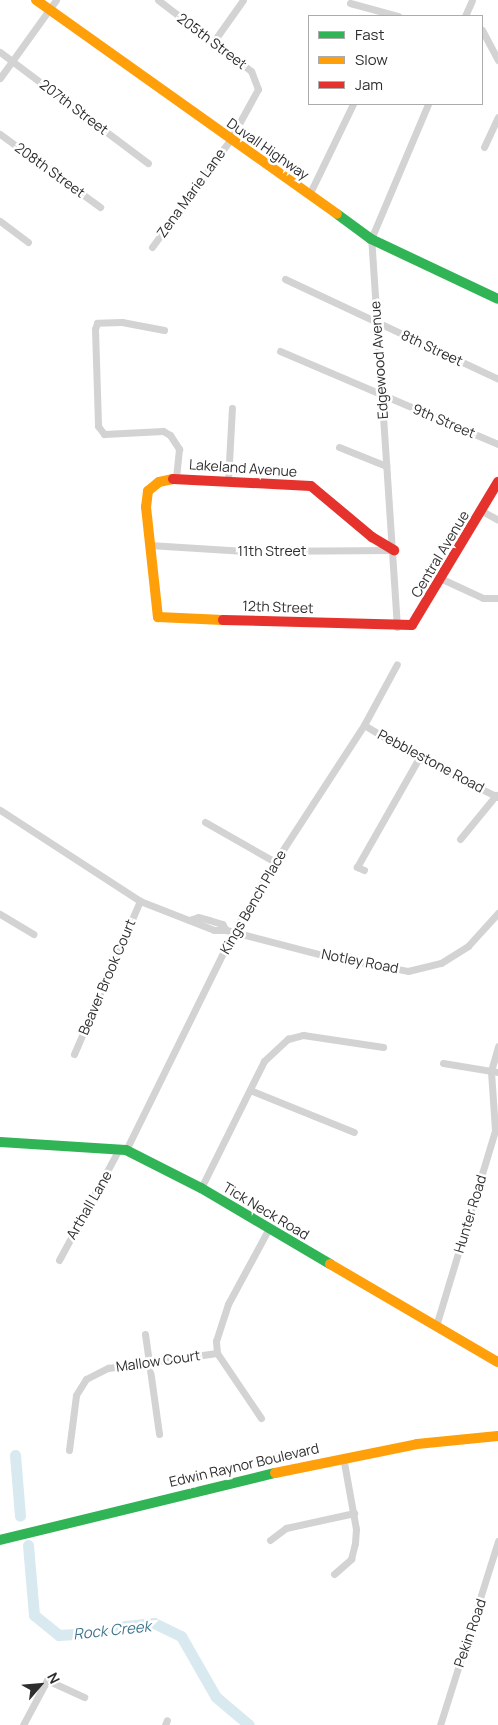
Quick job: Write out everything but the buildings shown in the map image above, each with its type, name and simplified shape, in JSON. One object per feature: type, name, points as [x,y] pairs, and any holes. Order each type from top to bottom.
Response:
[{"type":"street","name":"Duvall Highway","points":[[36,0],[371,239],[498,298]]},
{"type":"street","points":[[0,78],[56,0]]},
{"type":"street","name":"205th Street","points":[[158,0],[251,71],[258,89],[230,140]]},
{"type":"street","points":[[214,41],[243,0]]},
{"type":"street","points":[[350,3],[393,15]]},
{"type":"street","points":[[465,15],[471,3]]},
{"type":"street","points":[[483,32],[498,60]]},
{"type":"street","name":"207th Street","points":[[0,52],[148,163]]},
{"type":"street","points":[[309,195],[352,105]]},
{"type":"street","name":"Edgewood Avenue","points":[[397,627],[394,550],[386,466],[371,239],[428,105]]},
{"type":"street","points":[[484,147],[498,117]]},
{"type":"street","name":"208th Street","points":[[0,134],[100,207]]},
{"type":"street","name":"Zena Marie Lane","points":[[152,247],[230,140]]},
{"type":"street","points":[[0,221],[28,242]]},
{"type":"street","name":"8th Street","points":[[285,280],[498,379]]},
{"type":"street","points":[[164,330],[122,322],[97,323],[95,329],[98,426],[104,434],[163,432],[170,435],[179,449],[176,478]]},
{"type":"street","name":"9th Street","points":[[280,351],[498,444]]},
{"type":"street","points":[[228,481],[232,408]]},
{"type":"street","points":[[339,447],[386,466]]},
{"type":"street","name":"Lakeland Avenue","points":[[149,545],[148,491],[158,482],[176,478],[311,486],[372,537],[394,550]]},
{"type":"street","name":"Central Avenue","points":[[397,627],[412,626],[442,579],[498,482]]},
{"type":"street","points":[[482,511],[498,520]]},
{"type":"street","name":"11th Street","points":[[149,545],[245,551],[394,550]]},
{"type":"street","name":"12th Street","points":[[149,545],[158,617],[397,627]]},
{"type":"street","points":[[442,579],[484,598],[498,598]]},
{"type":"street","name":"Kings Bench Place","points":[[123,1150],[230,932],[364,725],[397,664]]},
{"type":"street","name":"Pebblestone Road","points":[[364,725],[418,758],[497,796]]},
{"type":"street","points":[[364,870],[357,867],[418,758]]},
{"type":"street","points":[[460,839],[497,796]]},
{"type":"street","name":"Notley Road","points":[[0,810],[140,901],[189,920],[198,917],[222,924],[230,932],[408,971],[441,963],[468,946],[498,913]]},
{"type":"street","points":[[206,822],[275,862]]},
{"type":"street","name":"Beaver Brook Court","points":[[74,1054],[140,901]]},
{"type":"street","points":[[0,914],[33,934]]},
{"type":"street","points":[[201,1188],[264,1061],[288,1039],[303,1035],[383,1047]]},
{"type":"street","name":"Hunter Road","points":[[436,1326],[495,1130],[495,1071],[498,1046]]},
{"type":"street","points":[[444,1063],[495,1071]]},
{"type":"street","points":[[250,1090],[354,1132]]},
{"type":"street","name":"Tick Neck Road","points":[[0,1142],[123,1150],[201,1188],[268,1230],[498,1362]]},
{"type":"street","name":"Arthall Lane","points":[[59,1260],[123,1150]]},
{"type":"street","points":[[260,1418],[217,1353],[216,1340],[228,1304],[268,1230]]},
{"type":"street","points":[[145,1334],[147,1360],[159,1434]]},
{"type":"street","name":"Mallow Court","points":[[69,1450],[79,1387],[98,1372],[147,1360],[217,1353]]},
{"type":"street","name":"Edwin Raynor Boulevard","points":[[0,1540],[121,1508],[343,1457],[498,1436]]},
{"type":"street","points":[[334,1574],[351,1558],[356,1529],[343,1457]]},
{"type":"street","points":[[270,1540],[286,1528],[354,1513]]},
{"type":"street","name":"Pekin Road","points":[[440,1725],[498,1541]]},
{"type":"street","points":[[25,1724],[48,1680],[84,1697]]},
{"type":"waterway","name":"Rock Creek","points":[[15,1455],[20,1516]]},
{"type":"waterway","name":"Rock Creek","points":[[28,1545],[34,1615],[59,1635],[107,1632],[126,1626],[154,1623],[181,1636],[216,1697],[249,1725]]},
{"type":"traffic: fast","points":[[337,214],[371,239],[498,299]]},
{"type":"traffic: fast","points":[[0,1142],[126,1150],[201,1188],[330,1264]]},
{"type":"traffic: fast","points":[[0,1540],[275,1473]]},
{"type":"traffic: slow","points":[[36,0],[337,214]]},
{"type":"traffic: slow","points":[[173,479],[159,482],[148,491],[146,507],[158,617],[223,620]]},
{"type":"traffic: slow","points":[[330,1264],[498,1362]]},
{"type":"traffic: slow","points":[[275,1473],[417,1444],[498,1436]]},
{"type":"traffic: jam","points":[[173,479],[311,486],[372,537],[394,550]]},
{"type":"traffic: jam","points":[[223,620],[412,625],[498,482]]}]
